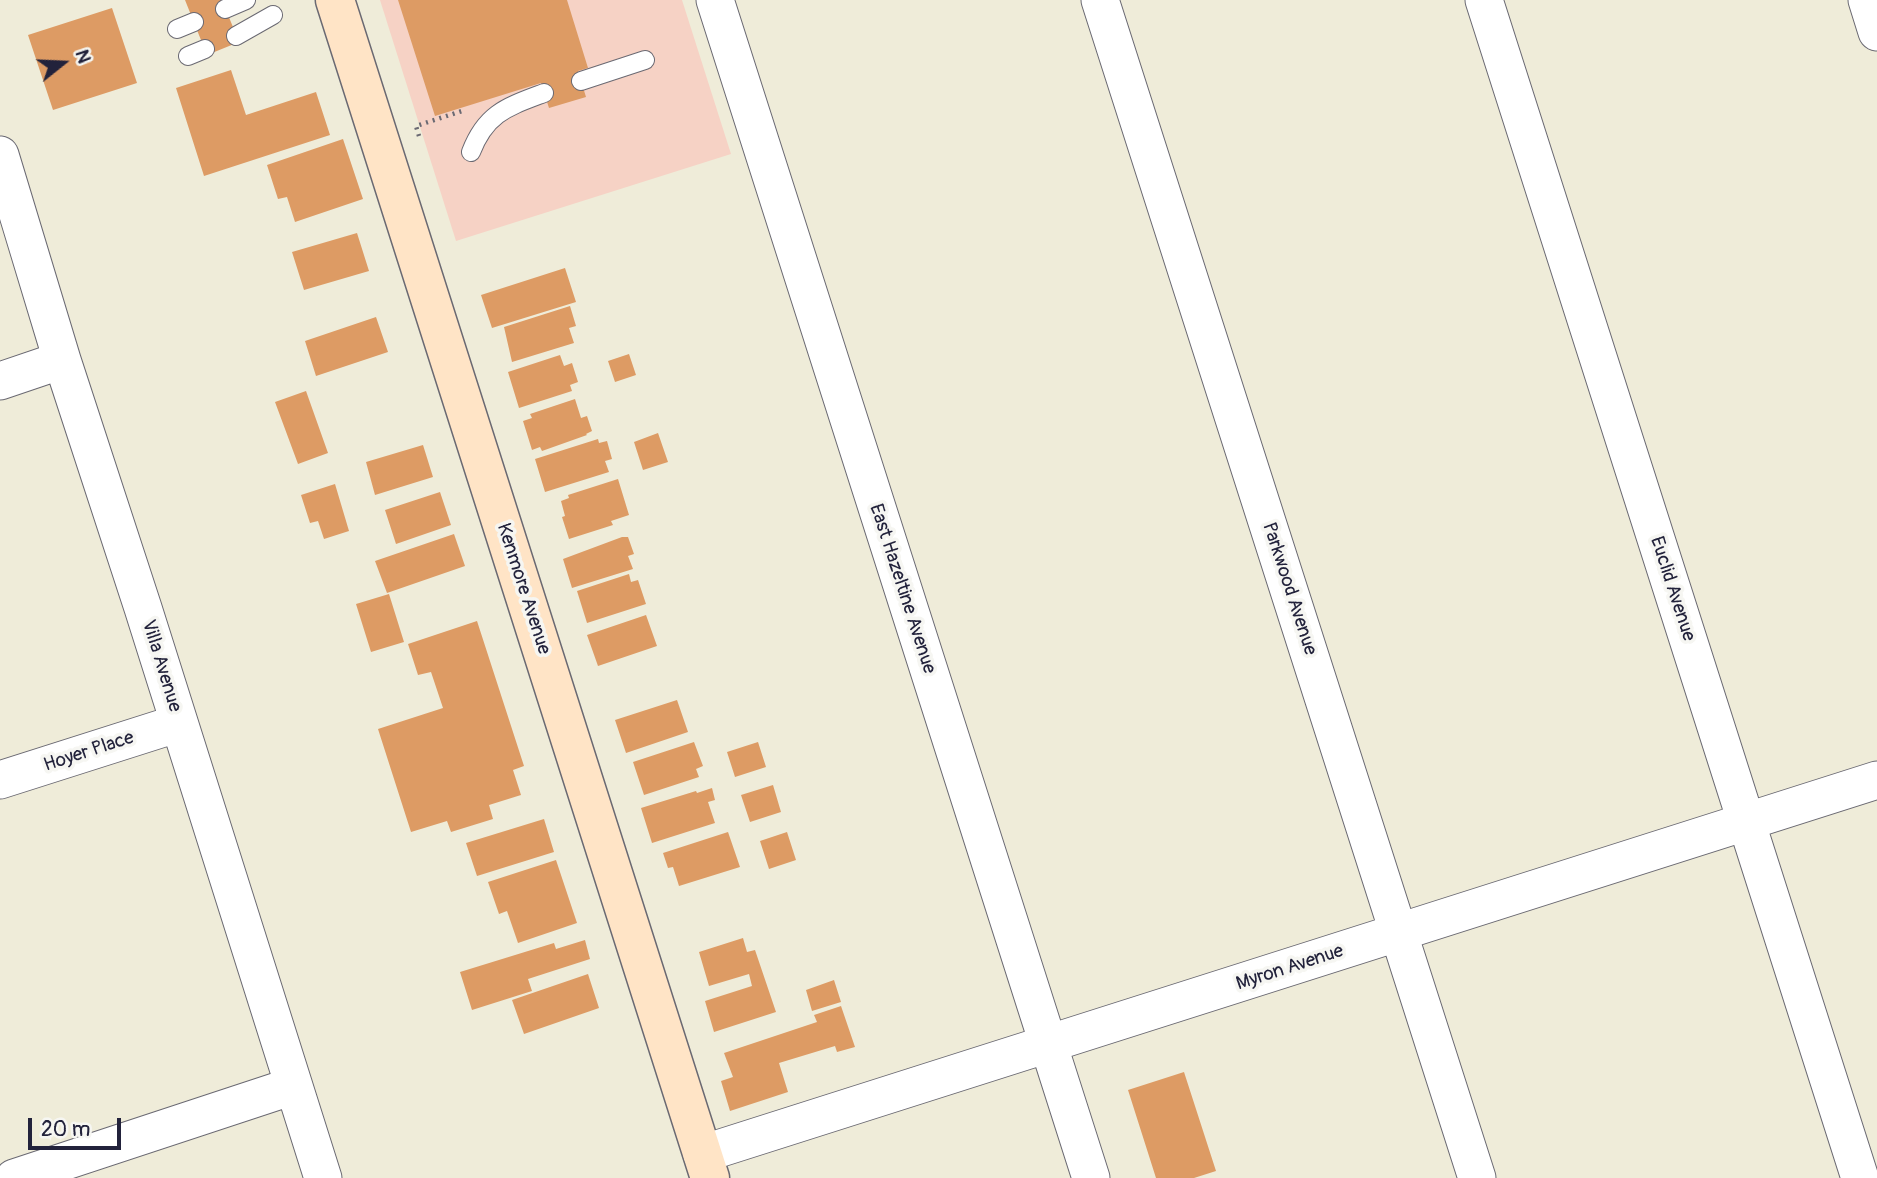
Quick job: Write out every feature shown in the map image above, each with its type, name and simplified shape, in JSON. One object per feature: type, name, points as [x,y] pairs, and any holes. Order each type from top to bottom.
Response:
[{"type":"main road","name":"Kenmore Avenue","points":[[335,0],[706,1166]]},
{"type":"street","name":"East Hazeltine Avenue","points":[[715,0],[1091,1178]]},
{"type":"street","name":"Parkwood Avenue","points":[[1100,0],[1477,1178]]},
{"type":"street","name":"Euclid Avenue","points":[[1484,0],[1860,1178]]},
{"type":"street","points":[[1867,0],[1877,32]]},
{"type":"street","name":"Villa Avenue","points":[[0,155],[62,360],[323,1178]]},
{"type":"street","points":[[0,381],[62,360]]},
{"type":"street","name":"Hoyer Place","points":[[0,780],[179,723]]},
{"type":"street","name":"Myron Avenue","points":[[706,1166],[1048,1046],[1877,780]]},
{"type":"street","points":[[14,1178],[293,1086]]},
{"type":"lane","points":[[225,9],[246,0]]},
{"type":"lane","points":[[236,36],[273,15]]},
{"type":"lane","points":[[581,81],[645,60]]},
{"type":"lane","points":[[471,152],[477,136],[488,121],[517,103],[544,93]]},
{"type":"path","points":[[419,136],[416,126],[469,109]]},
{"type":"shaded area","points":[[380,0],[682,0],[731,154],[456,241]]},
{"type":"building","points":[[185,0],[222,0],[239,42],[207,55]]},
{"type":"building","points":[[398,0],[567,0],[588,68],[578,71],[586,97],[549,108],[541,83],[435,116]]},
{"type":"building","points":[[112,8],[137,83],[53,110],[28,35]]},
{"type":"building","points":[[231,70],[246,115],[316,92],[330,135],[204,176],[176,88]]},
{"type":"building","points":[[343,139],[363,199],[295,222],[287,197],[278,199],[267,165]]},
{"type":"building","points":[[357,233],[369,271],[304,290],[292,252]]},
{"type":"building","points":[[565,268],[576,302],[492,328],[481,295]]},
{"type":"building","points":[[570,306],[576,326],[569,328],[574,343],[512,362],[504,327]]},
{"type":"building","points":[[376,317],[388,352],[316,376],[305,341]]},
{"type":"building","points":[[629,354],[636,375],[615,382],[608,361]]},
{"type":"building","points":[[560,355],[564,366],[572,363],[578,382],[570,385],[572,391],[519,408],[508,372]]},
{"type":"building","points":[[306,391],[328,453],[298,464],[275,402]]},
{"type":"building","points":[[575,399],[581,418],[587,416],[592,431],[542,451],[540,447],[532,450],[523,421],[532,418],[530,414]]},
{"type":"building","points":[[658,433],[668,462],[643,470],[634,442]]},
{"type":"building","points":[[598,439],[599,443],[607,441],[612,459],[605,461],[609,472],[545,492],[535,459]]},
{"type":"building","points":[[423,445],[433,477],[375,495],[366,462]]},
{"type":"building","points":[[618,479],[629,515],[611,521],[613,525],[569,539],[562,517],[565,516],[561,501],[569,498],[568,495]]},
{"type":"building","points":[[335,484],[349,531],[324,539],[318,521],[310,523],[301,495]]},
{"type":"building","points":[[440,492],[451,525],[396,544],[385,510]]},
{"type":"building","points":[[454,534],[465,566],[387,593],[375,561]]},
{"type":"building","points":[[628,537],[634,554],[628,556],[633,569],[572,588],[563,559]]},
{"type":"building","points":[[629,574],[631,582],[638,580],[646,604],[587,623],[577,591]]},
{"type":"building","points":[[389,594],[404,642],[371,652],[356,604]]},
{"type":"building","points":[[646,615],[657,646],[598,666],[587,635]]},
{"type":"building","points":[[477,621],[524,766],[513,770],[521,795],[489,805],[493,819],[451,832],[447,821],[411,832],[378,729],[443,708],[431,672],[418,675],[408,644]]},
{"type":"building","points":[[677,700],[688,732],[626,753],[615,720]]},
{"type":"building","points":[[694,742],[703,766],[696,769],[699,777],[644,795],[633,762]]},
{"type":"building","points":[[758,742],[766,767],[735,777],[727,752]]},
{"type":"building","points":[[773,785],[781,812],[750,822],[741,795]]},
{"type":"building","points":[[712,788],[715,800],[708,802],[715,823],[652,843],[641,808]]},
{"type":"building","points":[[544,819],[554,852],[477,876],[466,843]]},
{"type":"building","points":[[728,832],[740,867],[679,886],[673,867],[668,868],[663,853]]},
{"type":"building","points":[[787,832],[796,860],[769,869],[760,841]]},
{"type":"building","points":[[556,860],[577,923],[518,943],[507,911],[499,914],[488,882]]},
{"type":"building","points":[[743,938],[747,952],[755,950],[776,1012],[714,1032],[705,1001],[752,986],[749,974],[709,986],[699,952]]},
{"type":"building","points":[[585,940],[590,959],[528,979],[532,991],[472,1010],[460,972],[554,943],[556,949]]},
{"type":"building","points":[[588,974],[599,1008],[524,1034],[512,1000]]},
{"type":"building","points":[[834,980],[841,1002],[812,1011],[806,990]]},
{"type":"building","points":[[841,1006],[855,1047],[837,1052],[835,1046],[779,1063],[788,1092],[730,1111],[721,1081],[733,1077],[724,1053],[817,1022],[814,1015]]},
{"type":"building","points":[[1184,1072],[1216,1171],[1194,1178],[1156,1178],[1128,1090]]}]
